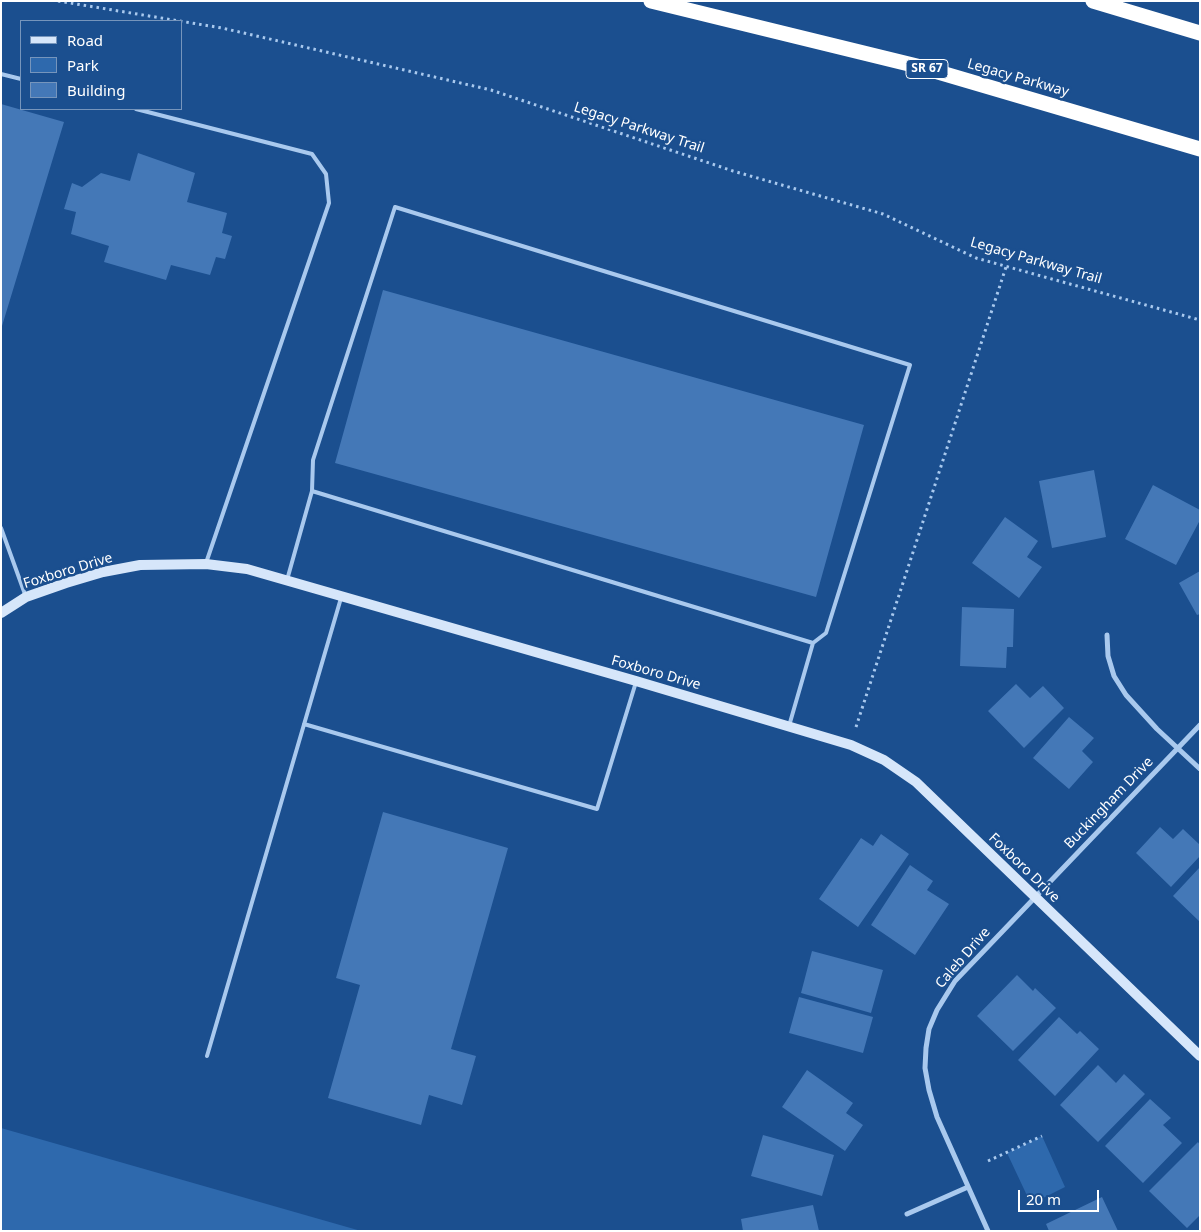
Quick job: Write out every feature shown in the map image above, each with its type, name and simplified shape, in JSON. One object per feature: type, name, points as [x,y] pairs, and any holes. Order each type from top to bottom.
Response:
[{"type":"highway","name":"Legacy Parkway","points":[[651,1],[921,67],[1200,149]]},
{"type":"highway","points":[[1093,1],[1200,33]]},
{"type":"street","name":"Foxboro Drive","points":[[1,613],[26,597],[66,583],[122,568],[140,565],[206,564],[247,569],[850,745],[884,760],[916,782],[1200,1056]]},
{"type":"street","points":[[1107,635],[1108,656],[1114,676],[1126,695],[1177,749],[1200,769]]},
{"type":"street","name":"Buckingham Drive","points":[[1034,897],[1200,725]]},
{"type":"street","name":"Caleb Drive","points":[[988,1231],[937,1117],[925,1068],[926,1048],[929,1029],[940,1003],[955,980],[1034,897]]},
{"type":"street","points":[[907,1214],[968,1187]]},
{"type":"lane","points":[[1,74],[20,79]]},
{"type":"lane","points":[[140,110],[312,154],[326,174],[329,203],[206,564]]},
{"type":"lane","points":[[287,580],[312,491],[314,460],[395,207],[910,365],[826,633],[813,643],[788,727]]},
{"type":"lane","points":[[312,491],[813,643]]},
{"type":"lane","points":[[1,528],[26,597]]},
{"type":"lane","points":[[208,1056],[341,596]]},
{"type":"lane","points":[[304,724],[597,809],[636,681]]},
{"type":"path","name":"Legacy Parkway Trail","points":[[58,1],[173,20]]},
{"type":"path","name":"Legacy Parkway Trail","points":[[182,21],[222,28],[491,90],[733,171],[883,214],[976,258],[1200,320]]},
{"type":"path","points":[[850,745],[1006,266]]},
{"type":"path","points":[[988,1161],[1042,1136]]},
{"type":"green space","points":[[1,1128],[361,1231],[1,1231]]},
{"type":"green space","points":[[1042,1136],[1065,1187],[1031,1204],[1007,1153]]},
{"type":"building","points":[[1,104],[64,122],[1,326]]},
{"type":"building","points":[[138,153],[195,173],[187,202],[227,213],[222,233],[232,236],[225,259],[216,257],[210,275],[171,265],[166,280],[104,262],[109,246],[71,234],[76,212],[64,209],[72,183],[82,187],[101,173],[130,181]]},
{"type":"building","points":[[383,290],[864,425],[816,597],[335,463]]},
{"type":"building","points":[[1094,470],[1106,537],[1052,548],[1039,481]]},
{"type":"building","points":[[1153,485],[1200,510],[1200,520],[1176,565],[1125,539]]},
{"type":"building","points":[[1005,517],[1038,541],[1027,557],[1042,567],[1019,598],[972,563]]},
{"type":"building","points":[[1200,571],[1200,614],[1197,615],[1179,583]]},
{"type":"building","points":[[962,607],[1014,609],[1013,647],[1007,647],[1006,668],[960,666]]},
{"type":"building","points":[[1016,684],[1030,698],[1043,686],[1064,708],[1024,748],[988,711]]},
{"type":"building","points":[[1069,717],[1094,738],[1082,751],[1093,762],[1069,789],[1033,758]]},
{"type":"building","points":[[383,812],[508,848],[451,1049],[476,1056],[462,1105],[429,1095],[421,1125],[328,1098],[360,985],[336,978]]},
{"type":"building","points":[[1160,827],[1173,839],[1183,829],[1200,845],[1200,856],[1171,887],[1136,853]]},
{"type":"building","points":[[881,834],[909,854],[858,927],[819,899],[861,838],[873,846]]},
{"type":"building","points":[[910,865],[933,881],[927,890],[949,904],[915,955],[871,925]]},
{"type":"building","points":[[1200,867],[1200,922],[1173,896]]},
{"type":"building","points":[[812,951],[883,970],[871,1013],[801,993]]},
{"type":"building","points":[[1017,975],[1033,991],[1035,988],[1056,1008],[1013,1051],[977,1016]]},
{"type":"building","points":[[799,997],[873,1017],[863,1053],[789,1033]]},
{"type":"building","points":[[1059,1017],[1077,1034],[1080,1031],[1099,1049],[1055,1096],[1018,1060]]},
{"type":"building","points":[[1098,1065],[1116,1083],[1124,1074],[1145,1094],[1098,1142],[1060,1105]]},
{"type":"building","points":[[807,1070],[853,1103],[846,1113],[863,1125],[845,1151],[782,1107]]},
{"type":"building","points":[[1150,1099],[1171,1118],[1163,1125],[1182,1143],[1143,1183],[1105,1146]]},
{"type":"building","points":[[763,1135],[834,1155],[822,1196],[751,1176]]},
{"type":"building","points":[[1198,1142],[1200,1145],[1200,1215],[1187,1228],[1149,1191]]},
{"type":"building","points":[[1102,1197],[1118,1231],[1049,1231],[1046,1224]]},
{"type":"building","points":[[813,1205],[819,1231],[743,1231],[741,1219]]}]
